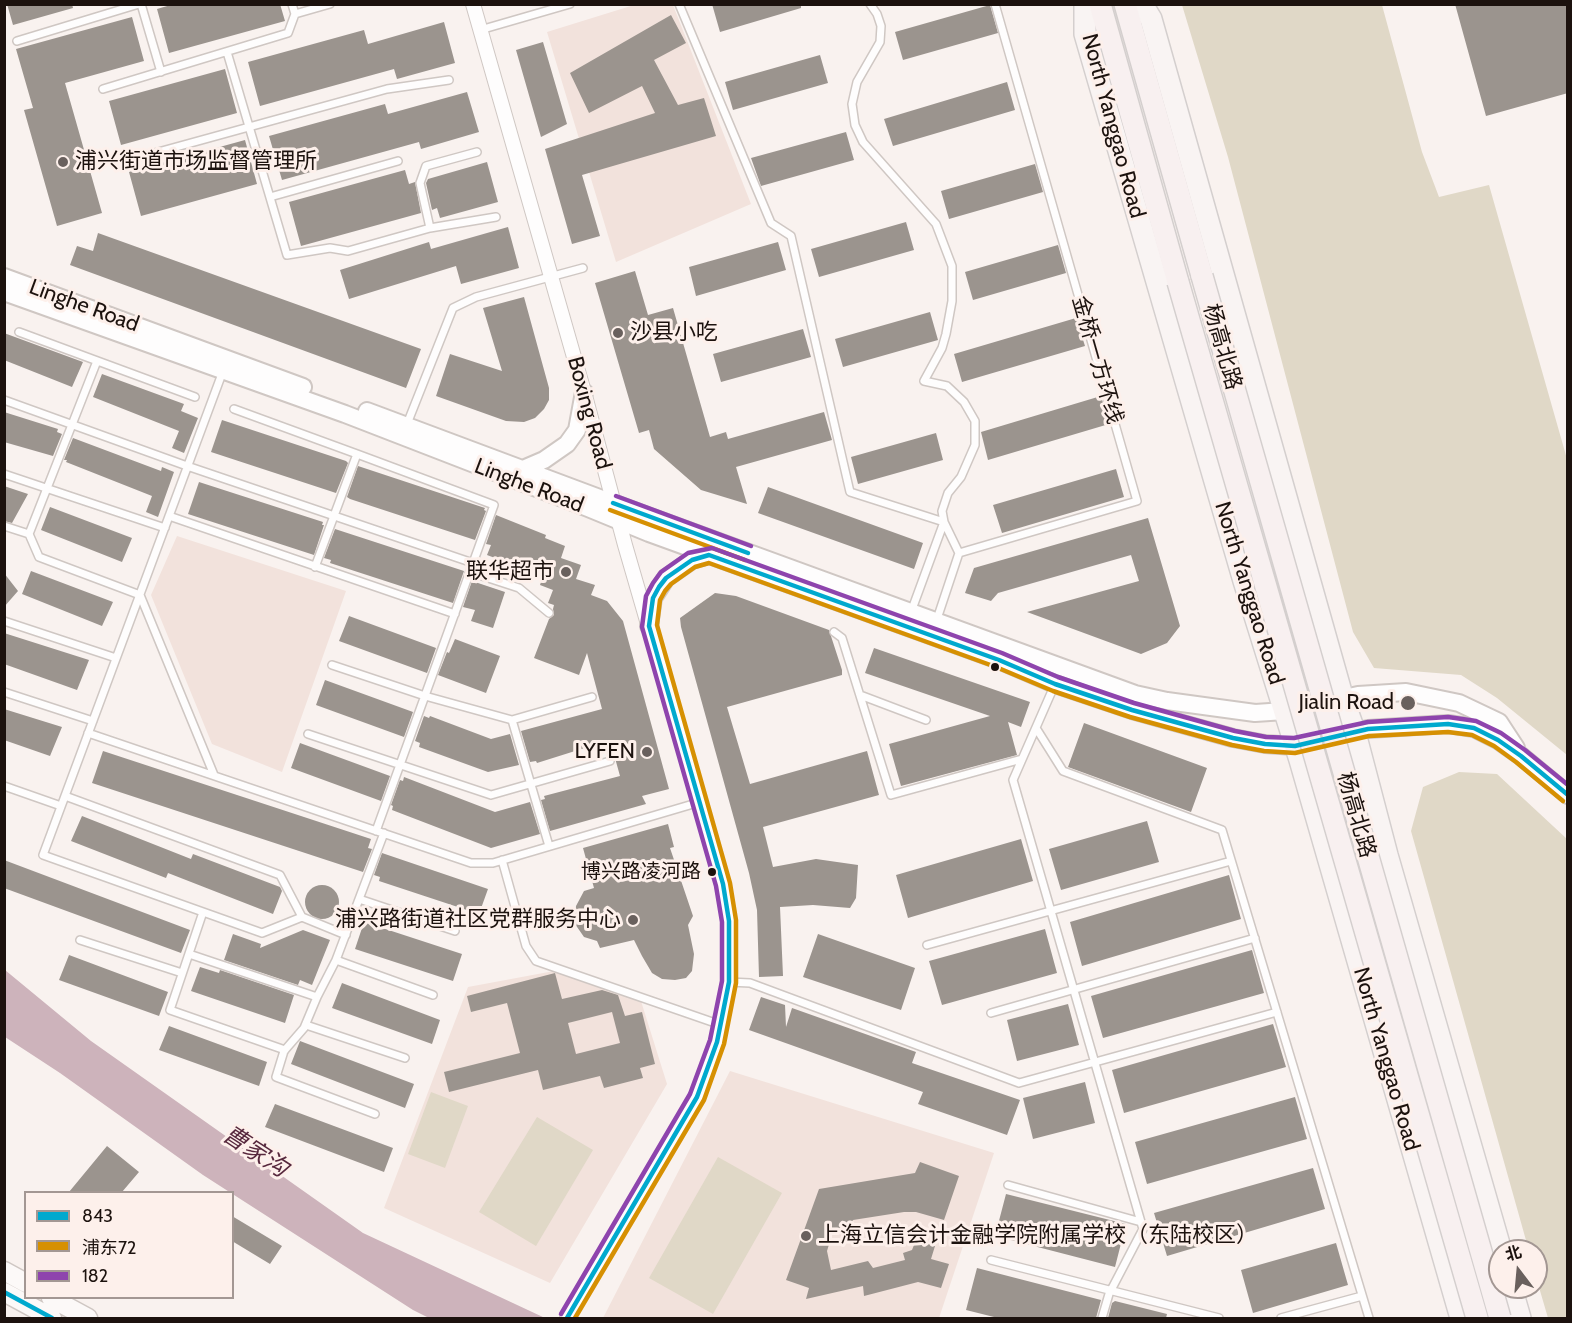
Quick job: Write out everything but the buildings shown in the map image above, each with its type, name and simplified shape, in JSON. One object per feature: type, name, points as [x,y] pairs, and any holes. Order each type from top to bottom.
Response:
[{"type":"highway","name":"North Yanggao Road","points":[[1100,4],[1178,282]]},
{"type":"highway","name":"North Yanggao Road","points":[[1125,4],[1202,276]]},
{"type":"highway","name":"杨高北路","points":[[1202,276],[1500,1318]]},
{"type":"highway","name":"杨高北路","points":[[1178,282],[1477,1318]]},
{"type":"main road","name":"North Yanggao Road","points":[[1085,4],[1085,34],[1461,1318]]},
{"type":"main road","points":[[1142,4],[1150,19],[1498,1239]]},
{"type":"main road","points":[[4,1271],[24,1282]]},
{"type":"main road","points":[[4,1292],[52,1318]]},
{"type":"main road","points":[[53,1299],[88,1318]]},
{"type":"main road","points":[[1514,1299],[1520,1318]]},
{"type":"street","name":"Boxing Road","points":[[473,4],[584,392],[613,503],[700,802],[726,901],[730,939],[729,982],[722,1025],[712,1060],[687,1115],[567,1318]]},
{"type":"street","name":"Linghe Road","points":[[4,277],[1135,694],[1167,701],[1255,713],[1285,711],[1358,695],[1406,692],[1459,703],[1499,722],[1521,756]]},
{"type":"street","name":"Linghe Road","points":[[4,292],[345,414],[709,555],[999,660],[1055,684],[1132,710],[1213,733],[1265,744],[1295,746]]},
{"type":"street","points":[[523,469],[544,460],[567,444],[577,430],[584,392]]},
{"type":"street","points":[[649,626],[653,598],[666,578],[692,560],[709,555]]},
{"type":"street","points":[[1295,746],[1368,729],[1448,724],[1474,728],[1498,740],[1521,756],[1568,795]]},
{"type":"lane","points":[[17,41],[140,4],[161,72]]},
{"type":"lane","points":[[103,89],[288,33],[295,14],[292,4]]},
{"type":"lane","points":[[295,14],[330,4]]},
{"type":"lane","points":[[480,30],[570,4]]},
{"type":"lane","points":[[680,4],[771,223],[791,236],[850,492],[944,522]]},
{"type":"lane","points":[[870,4],[881,26],[880,42],[857,82],[852,104],[855,125],[862,142],[936,224],[952,266],[952,301],[942,348],[924,381],[947,386],[964,402],[975,421],[975,445],[961,477],[948,493],[942,511],[944,522],[959,553],[936,621]]},
{"type":"lane","name":"金桥一方环线","points":[[959,553],[1137,501],[995,4]]},
{"type":"lane","points":[[227,52],[287,255],[330,248],[348,251],[430,228],[496,217]]},
{"type":"lane","points":[[129,160],[387,89],[449,80]]},
{"type":"lane","points":[[430,228],[420,183],[426,166],[477,152]]},
{"type":"lane","points":[[270,197],[398,161]]},
{"type":"lane","points":[[406,426],[453,308],[476,297],[583,268]]},
{"type":"lane","points":[[19,332],[195,397]]},
{"type":"lane","points":[[97,361],[29,534],[39,557],[140,595],[214,775]]},
{"type":"lane","points":[[223,370],[43,855],[262,933],[302,917]]},
{"type":"lane","points":[[4,400],[187,466],[473,563]]},
{"type":"lane","points":[[234,409],[494,505],[376,831]]},
{"type":"lane","points":[[315,567],[357,454]]},
{"type":"lane","points":[[4,474],[165,528]]},
{"type":"lane","points":[[169,516],[455,614]]},
{"type":"lane","points":[[911,613],[944,522]]},
{"type":"lane","points":[[4,526],[29,534]]},
{"type":"lane","points":[[470,572],[519,588],[549,613]]},
{"type":"lane","points":[[4,621],[116,658]]},
{"type":"lane","points":[[834,632],[842,638],[891,795],[1022,759]]},
{"type":"lane","points":[[332,665],[425,696],[512,720],[592,697]]},
{"type":"lane","points":[[1055,684],[1012,780],[1143,1229],[1110,1291],[1102,1318]]},
{"type":"lane","points":[[4,692],[93,721]]},
{"type":"lane","points":[[860,695],[926,720]]},
{"type":"lane","points":[[512,720],[549,846]]},
{"type":"lane","points":[[1035,728],[1063,771],[1222,830],[1369,1318]]},
{"type":"lane","points":[[88,733],[471,863],[502,860],[700,802]]},
{"type":"lane","points":[[308,734],[491,795],[610,761]]},
{"type":"lane","points":[[4,786],[61,806]]},
{"type":"lane","points":[[65,796],[280,875],[302,917],[346,934]]},
{"type":"lane","points":[[375,1114],[276,1077],[285,1050],[306,1025],[336,960],[384,833]]},
{"type":"lane","points":[[502,860],[526,946],[536,961],[722,1025]]},
{"type":"lane","points":[[927,945],[1231,861]]},
{"type":"lane","points":[[359,899],[455,931]]},
{"type":"lane","points":[[203,912],[170,1010],[285,1050]]},
{"type":"lane","points":[[991,1013],[1255,938]]},
{"type":"lane","points":[[80,940],[182,973]]},
{"type":"lane","points":[[189,954],[317,997]]},
{"type":"lane","points":[[336,960],[432,995]]},
{"type":"lane","points":[[729,982],[750,983],[1019,1083],[1277,1011]]},
{"type":"lane","points":[[306,1025],[405,1058]]},
{"type":"lane","points":[[1008,1185],[1140,1222]]},
{"type":"lane","points":[[991,1260],[1219,1318]]},
{"type":"lane","points":[[1281,1318],[1362,1296]]},
{"type":"shaded area","points":[[634,5],[673,5],[751,204],[616,262],[547,32]]},
{"type":"shaded area","points":[[1182,5],[1382,5],[1422,152],[1439,197],[1489,185],[1567,459],[1567,755],[1497,698],[1461,675],[1374,668],[1353,632],[1228,157]]},
{"type":"shaded area","points":[[177,536],[346,591],[282,772],[212,744],[151,595]]},
{"type":"shaded area","points":[[1459,772],[1497,774],[1567,839],[1567,1318],[1548,1318],[1542,1299],[1548,1299],[1548,1239],[1526,1239],[1411,831],[1423,787]]},
{"type":"shaded area","name":"曹家沟","points":[[5,970],[91,1041],[363,1233],[545,1318],[429,1318],[413,1310],[234,1195],[234,1191],[228,1191],[203,1175],[60,1073],[5,1037]]},
{"type":"shaded area","points":[[554,971],[641,1001],[667,1084],[550,1283],[384,1208],[468,987]]},
{"type":"shaded area","name":"上海立信会计金融学院附属学校（东陆校区）","points":[[730,1071],[994,1153],[939,1318],[603,1318]]},
{"type":"shaded area","points":[[431,1092],[468,1106],[445,1168],[408,1154]]},
{"type":"shaded area","points":[[537,1117],[593,1150],[536,1246],[479,1212]]},
{"type":"shaded area","points":[[718,1157],[782,1193],[713,1314],[649,1278]]},
{"type":"transit line","name":"182","points":[[616,496],[751,546]]},
{"type":"transit line","name":"843","points":[[613,503],[748,553]]},
{"type":"transit line","name":"浦东72","points":[[610,510],[745,560]]},
{"type":"transit line","name":"182","points":[[561,1314],[690,1094],[710,1040],[722,981],[722,922],[716,886],[642,627],[646,596],[653,583],[661,572],[688,553],[712,548],[1002,653],[1058,677],[1134,703],[1235,731],[1266,737],[1294,738],[1368,722],[1448,717],[1476,721],[1501,733],[1568,785]]},
{"type":"transit line","name":"843","points":[[567,1318],[697,1097],[717,1042],[729,982],[729,921],[723,884],[649,626],[653,598],[659,587],[666,578],[692,560],[709,555],[999,660],[1055,684],[1132,710],[1233,738],[1265,744],[1295,746],[1368,729],[1448,724],[1474,728],[1498,740],[1521,756],[1568,795]]},
{"type":"transit line","name":"浦东72","points":[[575,1318],[704,1100],[724,1044],[736,983],[736,920],[730,883],[657,625],[660,600],[665,591],[695,567],[709,563],[996,667],[1053,691],[1130,717],[1232,745],[1264,751],[1295,753],[1369,736],[1448,732],[1472,735],[1494,746],[1563,801]]},
{"type":"transit line","name":"843","points":[[4,1292],[52,1318]]},
{"type":"place","name":"浦兴街道市场监督管理所","points":[[63,162]]},
{"type":"place","name":"沙县小吃","points":[[618,333]]},
{"type":"place","name":"联华超市","points":[[566,572]]},
{"type":"place","name":"Jialin Road","points":[[1408,703]]},
{"type":"place","name":"LYFEN","points":[[647,752]]},
{"type":"place","name":"博兴路凌河路","points":[[712,872]]},
{"type":"place","name":"浦兴路街道社区党群服务中心","points":[[633,920]]},
{"type":"place","name":"上海立信会计金融学院附属学校（东陆校区）","points":[[806,1236]]}]
